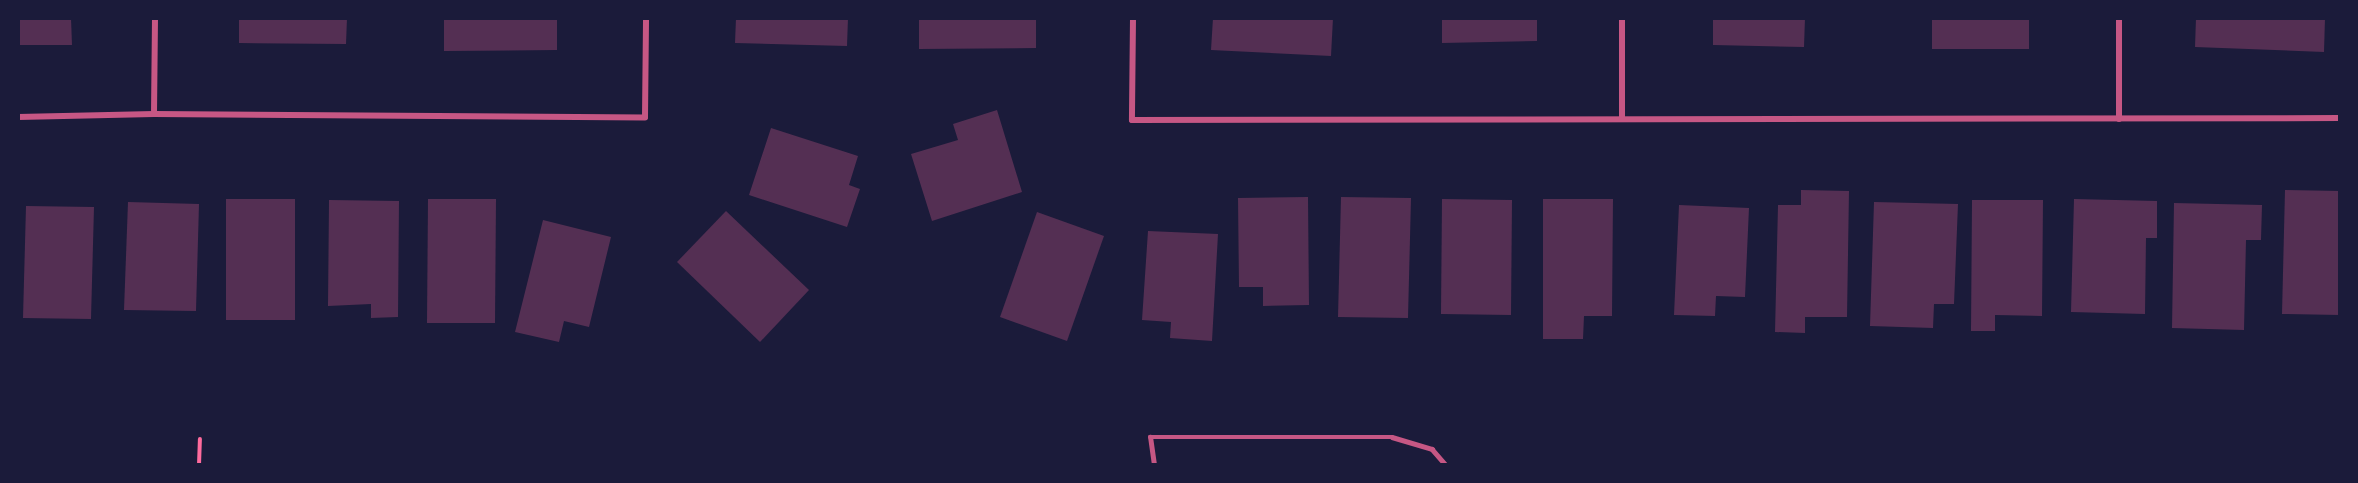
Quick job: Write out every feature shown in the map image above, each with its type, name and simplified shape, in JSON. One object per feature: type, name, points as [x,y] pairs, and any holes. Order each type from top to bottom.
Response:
[{"type":"street","points":[[154,114],[155,18]]},
{"type":"street","points":[[18,117],[154,114],[645,117],[646,18]]},
{"type":"street","points":[[1133,18],[1132,120],[1622,117],[2340,118]]},
{"type":"street","points":[[1622,18],[1622,117]]},
{"type":"street","points":[[2119,18],[2120,119]]},
{"type":"lane","points":[[1154,465],[1150,437],[1392,437],[1432,449],[1446,465]]},
{"type":"path","points":[[199,465],[200,439]]},
{"type":"building","points":[[18,18],[71,18],[72,45],[18,45]]},
{"type":"building","points":[[239,18],[347,18],[346,44],[239,43]]},
{"type":"building","points":[[444,18],[557,18],[557,50],[444,51]]},
{"type":"building","points":[[736,18],[848,18],[847,46],[735,43]]},
{"type":"building","points":[[928,18],[1036,18],[1036,48],[919,49],[919,20]]},
{"type":"building","points":[[1213,18],[1333,18],[1331,56],[1211,50]]},
{"type":"building","points":[[1442,18],[1537,18],[1537,41],[1442,43]]},
{"type":"building","points":[[1713,18],[1805,18],[1804,47],[1713,45]]},
{"type":"building","points":[[1932,18],[2029,18],[2029,49],[1932,49]]},
{"type":"building","points":[[2196,18],[2325,18],[2324,52],[2195,47]]},
{"type":"building","points":[[997,110],[1022,192],[932,221],[911,154],[958,140],[953,124]]},
{"type":"building","points":[[771,128],[858,156],[849,185],[860,189],[847,227],[749,195]]},
{"type":"building","points":[[1801,190],[1849,191],[1847,317],[1805,317],[1805,333],[1775,332],[1778,205],[1801,205]]},
{"type":"building","points":[[2285,190],[2340,191],[2340,315],[2282,314]]},
{"type":"building","points":[[1308,197],[1309,305],[1263,306],[1263,287],[1239,287],[1238,198]]},
{"type":"building","points":[[1341,197],[1411,198],[1408,318],[1338,317]]},
{"type":"building","points":[[226,199],[295,199],[295,320],[226,320]]},
{"type":"building","points":[[428,199],[496,199],[495,323],[427,323]]},
{"type":"building","points":[[1442,199],[1512,200],[1511,315],[1441,314]]},
{"type":"building","points":[[1543,199],[1613,199],[1612,316],[1584,316],[1583,339],[1543,339]]},
{"type":"building","points":[[2074,199],[2157,201],[2157,238],[2146,238],[2145,314],[2071,312]]},
{"type":"building","points":[[329,200],[399,201],[398,317],[371,318],[371,304],[328,306]]},
{"type":"building","points":[[1972,200],[2043,200],[2042,316],[1995,315],[1995,331],[1971,331]]},
{"type":"building","points":[[128,202],[199,204],[196,311],[124,310]]},
{"type":"building","points":[[1874,202],[1958,204],[1954,304],[1934,304],[1933,328],[1870,326]]},
{"type":"building","points":[[2174,203],[2262,205],[2261,240],[2246,240],[2244,330],[2172,328]]},
{"type":"building","points":[[1679,205],[1749,208],[1745,297],[1716,296],[1715,316],[1674,315]]},
{"type":"building","points":[[26,206],[94,207],[91,319],[23,318]]},
{"type":"building","points":[[726,211],[809,290],[760,342],[677,262]]},
{"type":"building","points":[[1037,212],[1104,236],[1067,341],[1000,317]]},
{"type":"building","points":[[543,220],[611,237],[589,327],[564,321],[559,342],[515,332]]},
{"type":"building","points":[[1148,231],[1218,234],[1212,341],[1170,338],[1171,322],[1142,320]]}]
